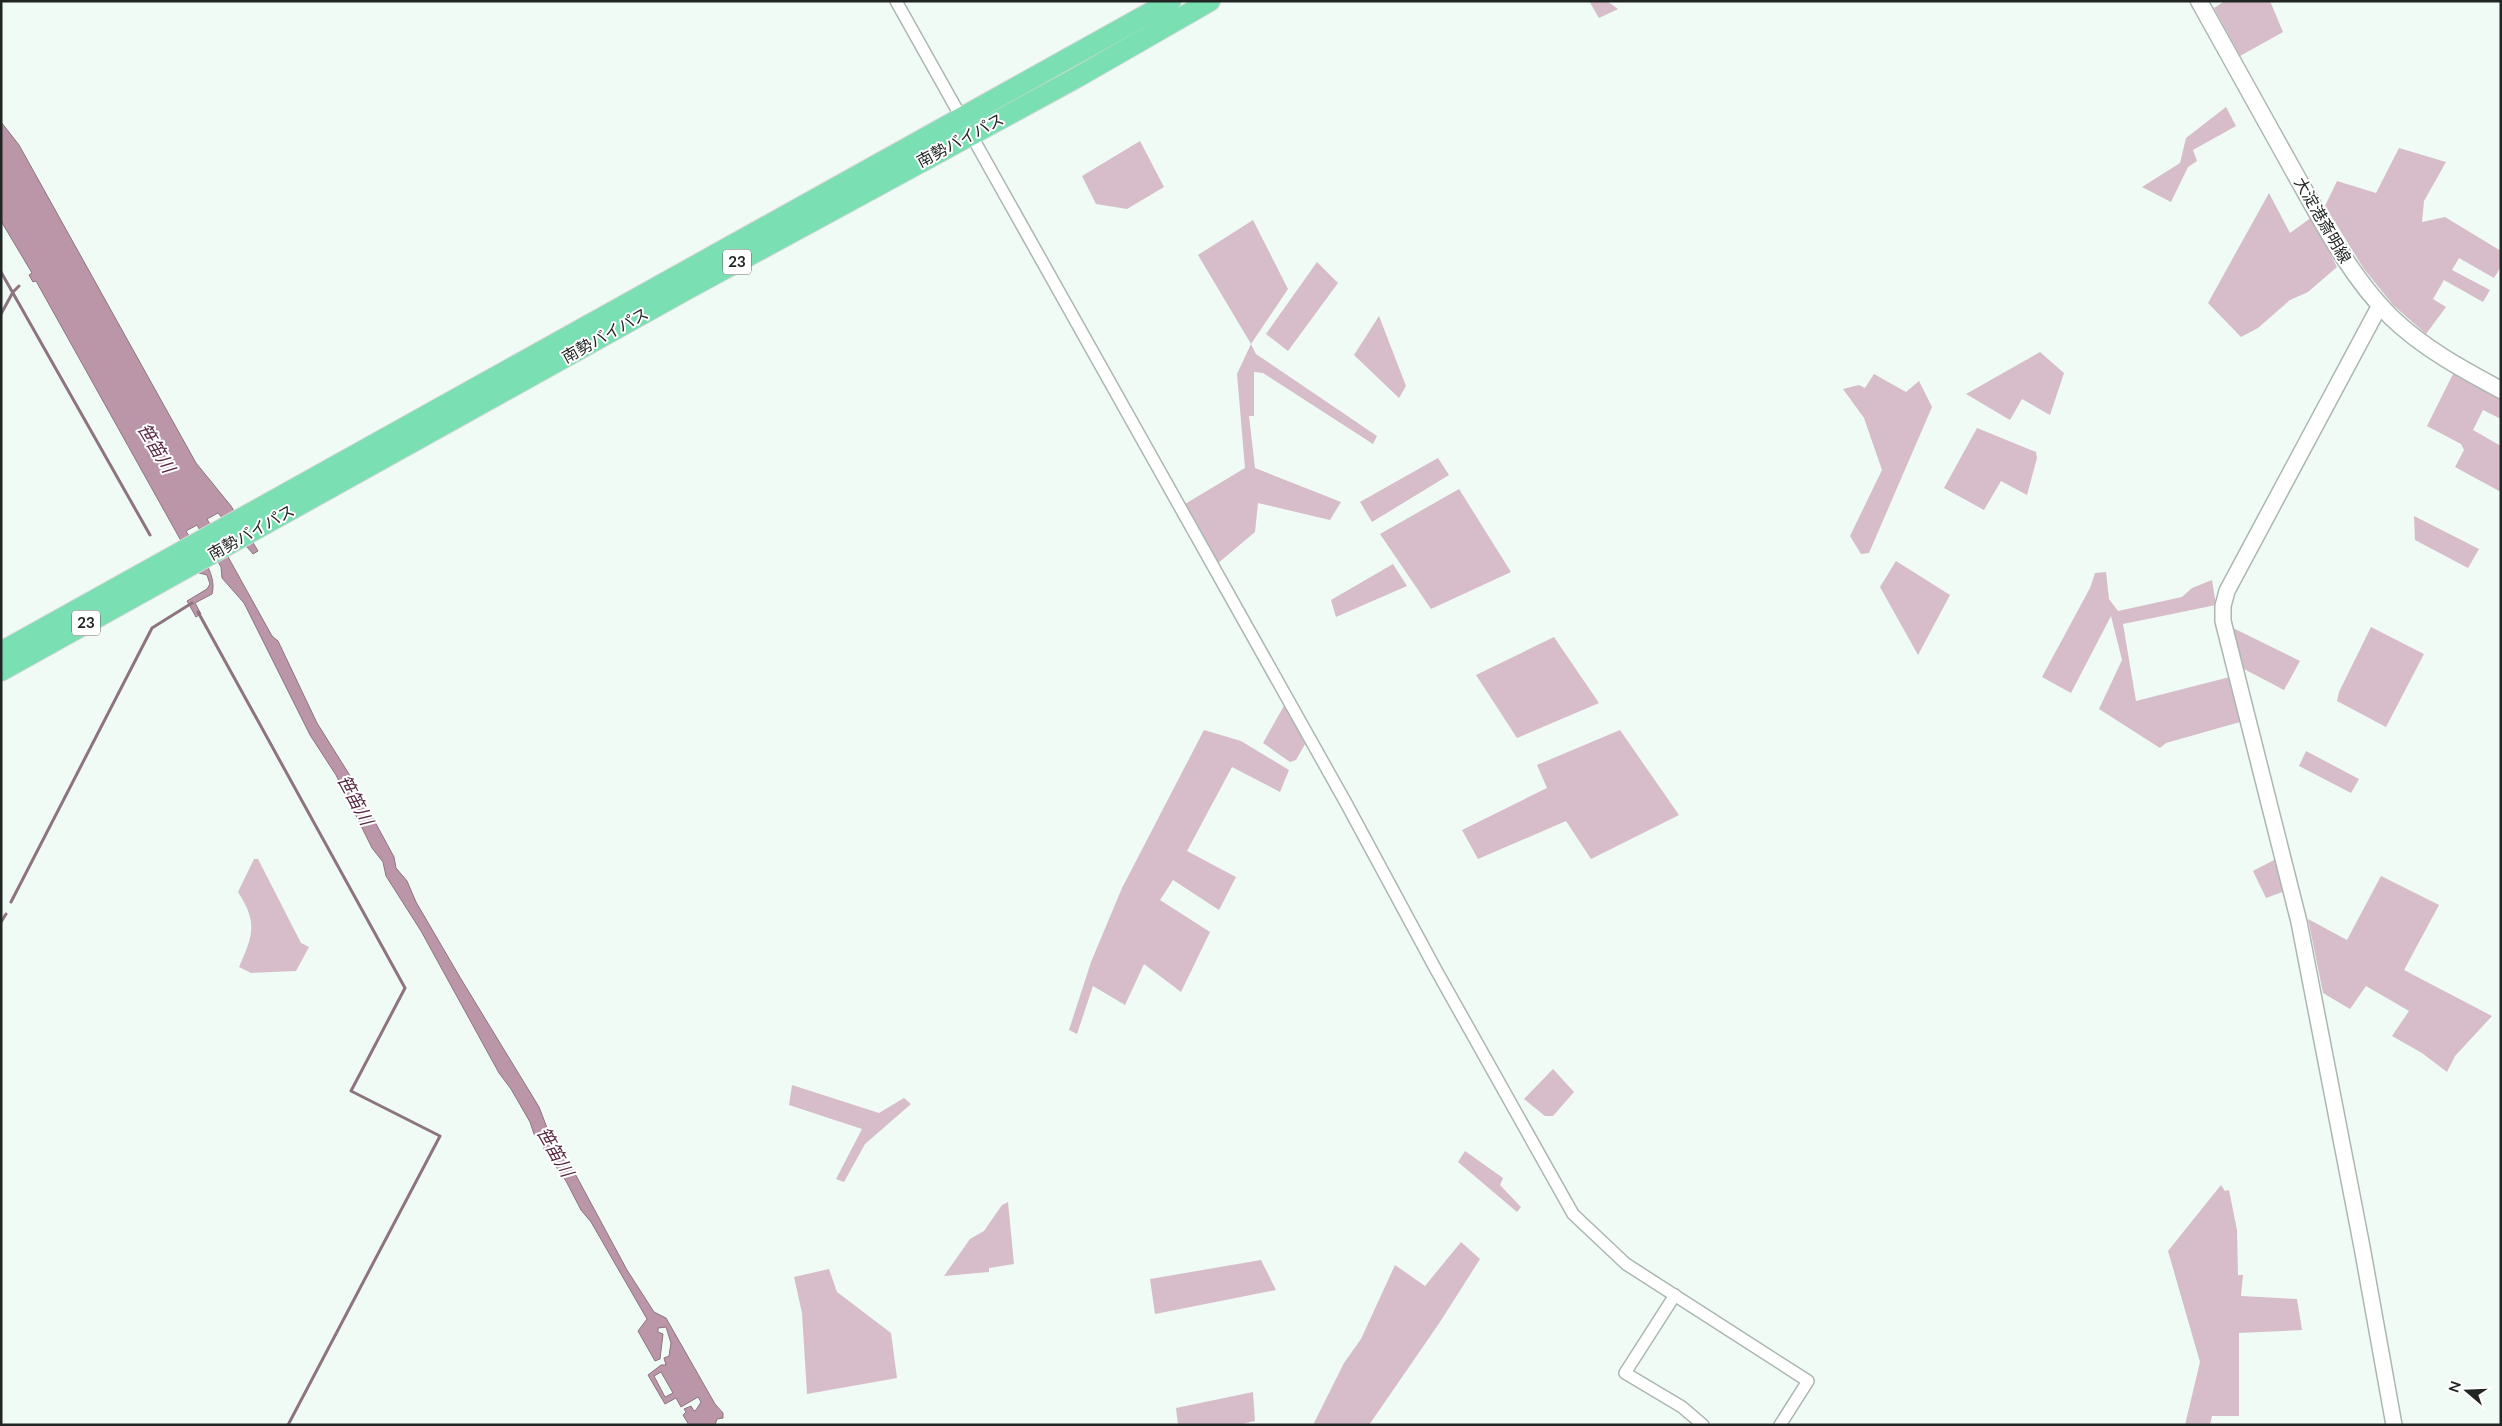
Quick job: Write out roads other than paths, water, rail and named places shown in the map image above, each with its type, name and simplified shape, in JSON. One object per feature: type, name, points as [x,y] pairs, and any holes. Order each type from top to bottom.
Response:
[{"type":"highway","name":"南勢バイパス","points":[[1,652],[167,569],[965,126],[1171,1]]},
{"type":"highway","name":"南勢バイパス","points":[[965,126],[1076,78],[1210,1]]},
{"type":"highway","name":"南勢バイパス","points":[[1,671],[167,569]]},
{"type":"main road","name":"大淀港斎明線","points":[[2199,1],[2317,213],[2355,275],[2380,305],[2402,327],[2432,350],[2501,390]]},
{"type":"street","points":[[896,1],[1346,803],[1430,960],[1572,1214],[1626,1264],[1808,1381],[1780,1425]]},
{"type":"street","points":[[2380,305],[2227,591],[2223,606],[2223,621],[2299,922],[2362,1247],[2394,1425]]},
{"type":"street","points":[[1674,1295],[1625,1373],[1682,1407],[1703,1425]]},
{"type":"water","name":"笹笛川","points":[[1,122],[19,145],[196,463],[231,506],[258,551],[253,554],[218,513],[207,519],[272,636],[278,641],[317,723],[349,774],[394,857],[396,868],[407,881],[416,902],[539,1107],[551,1138],[572,1168],[627,1270],[654,1312],[666,1318],[715,1404],[723,1413],[723,1418],[717,1419],[715,1425],[689,1425],[683,1415],[686,1412],[684,1409],[691,1406],[694,1411],[696,1410],[701,1402],[698,1397],[681,1407],[676,1398],[665,1404],[648,1375],[661,1365],[666,1365],[664,1358],[669,1356],[671,1343],[666,1327],[658,1328],[658,1332],[663,1334],[660,1359],[655,1361],[638,1331],[647,1319],[591,1222],[581,1210],[566,1181],[534,1134],[530,1122],[511,1089],[499,1073],[421,931],[386,876],[383,862],[372,848],[336,775],[310,735],[244,603],[222,578],[221,567],[197,525],[186,531],[209,569],[213,586],[212,594],[195,603],[201,614],[196,617],[187,601],[207,589],[210,584],[207,575],[199,573],[36,281],[33,282],[29,275],[32,273],[1,221]],"holes":[[[661,1372],[673,1393],[665,1397],[654,1376]]]},
{"type":"waterway","points":[[1,272],[150,535]]},
{"type":"waterway","points":[[1,314],[13,292],[19,286]]},
{"type":"waterway","points":[[11,902],[152,628],[192,603]]},
{"type":"waterway","points":[[198,612],[405,988],[351,1091],[440,1136],[288,1425]]},
{"type":"waterway","points":[[1,922],[6,914]]}]
